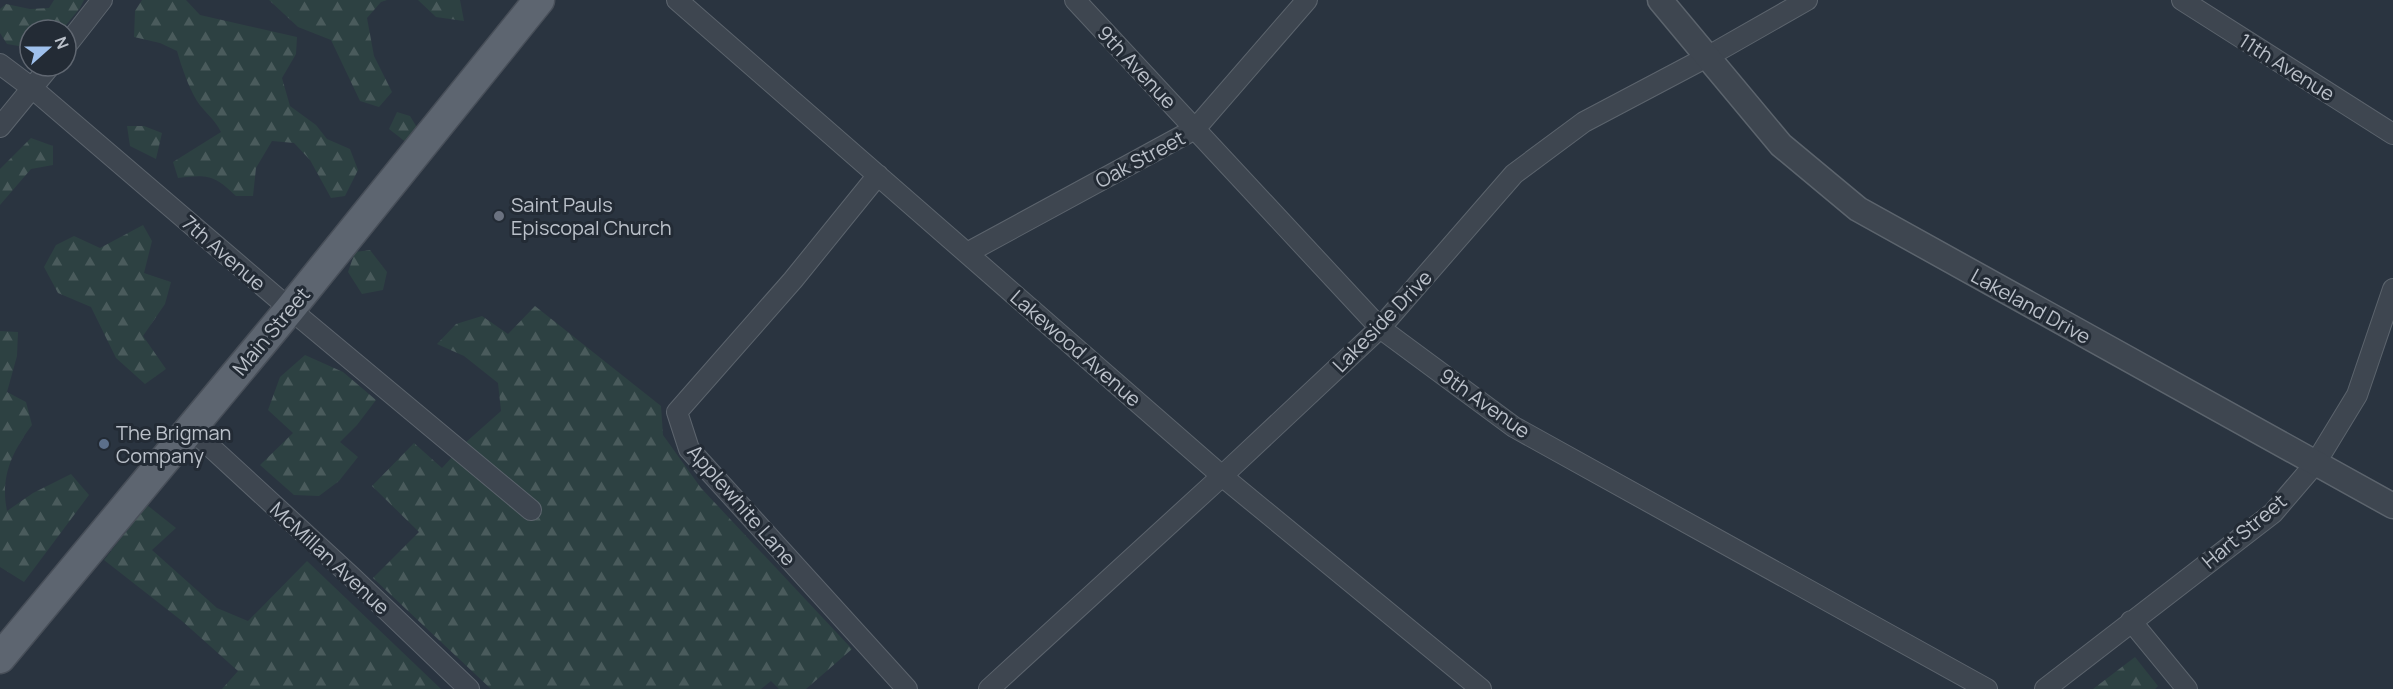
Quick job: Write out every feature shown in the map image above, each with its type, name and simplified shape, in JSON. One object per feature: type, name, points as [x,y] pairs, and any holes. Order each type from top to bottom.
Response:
[{"type":"main road","name":"Main Street","points":[[0,658],[290,309],[539,0]]},
{"type":"street","points":[[78,31],[102,0]]},
{"type":"street","name":"Lakewood Avenue","points":[[677,0],[1222,476],[1481,689]]},
{"type":"street","name":"9th Avenue","points":[[1075,0],[1380,328],[1514,427],[1987,689]]},
{"type":"street","name":"Oak Street","points":[[967,253],[1195,129],[1307,0]]},
{"type":"street","name":"Lakeland Drive","points":[[1660,0],[1781,146],[1858,209],[2393,506]]},
{"type":"street","name":"Lakeside Drive","points":[[989,689],[1380,328],[1514,174],[1584,123],[1807,0]]},
{"type":"street","name":"11th Avenue","points":[[2182,0],[2393,134]]},
{"type":"street","name":"7th Avenue","points":[[0,64],[32,88],[290,309],[531,510]]},
{"type":"street","points":[[0,127],[40,78]]},
{"type":"street","name":"Applewhite Lane","points":[[878,175],[793,280],[677,412],[689,449],[906,689]]},
{"type":"street","name":"Hart Street","points":[[2045,689],[2273,513],[2315,464],[2357,395],[2393,289]]},
{"type":"street","name":"McMillan Avenue","points":[[190,428],[352,577],[469,689]]},
{"type":"street","points":[[2131,621],[2187,689]]},
{"type":"green space","points":[[54,0],[84,0],[72,18],[18,18],[18,46],[7,44],[0,33],[0,9],[6,4],[30,9],[49,8]]},
{"type":"green space","points":[[142,0],[186,0],[200,15],[297,37],[296,54],[282,78],[290,106],[316,125],[327,139],[350,149],[358,170],[345,196],[331,198],[310,160],[294,143],[272,141],[256,168],[253,196],[236,196],[216,180],[204,176],[178,178],[173,162],[221,132],[194,95],[177,51],[160,43],[134,37],[135,11]]},
{"type":"green space","points":[[269,0],[387,0],[381,2],[367,18],[374,56],[392,92],[379,107],[360,101],[331,40],[298,27]]},
{"type":"green space","points":[[418,0],[460,0],[464,21],[436,17]]},
{"type":"green space","points":[[397,112],[410,116],[418,129],[407,143],[389,129]]},
{"type":"green space","points":[[127,126],[144,126],[162,133],[156,159],[130,146]]},
{"type":"green space","points":[[31,138],[53,146],[53,165],[31,169],[0,205],[0,169]]},
{"type":"green space","points":[[143,225],[152,241],[144,273],[171,282],[165,304],[143,336],[166,369],[145,384],[116,358],[91,307],[58,293],[44,267],[56,245],[74,236],[100,248]]},
{"type":"green space","points":[[370,250],[387,272],[383,290],[362,294],[348,272],[355,252]]},
{"type":"green space","points":[[535,306],[661,406],[663,435],[701,488],[852,649],[806,689],[779,689],[771,681],[761,689],[491,689],[373,578],[419,532],[372,486],[414,443],[442,468],[465,443],[501,411],[498,383],[464,356],[437,344],[456,324],[482,316],[508,334]]},
{"type":"green space","points":[[0,331],[18,332],[17,356],[7,392],[26,402],[32,425],[9,465],[5,487],[7,511],[33,493],[71,474],[89,495],[24,582],[0,567]]},
{"type":"green space","points":[[305,355],[343,372],[376,400],[357,425],[340,442],[358,457],[339,481],[319,496],[294,495],[260,465],[293,433],[268,410],[280,377]]},
{"type":"green space","points":[[147,505],[176,528],[152,550],[217,608],[248,621],[307,561],[441,689],[222,689],[238,671],[182,621],[104,560]]},
{"type":"green space","points":[[2135,657],[2158,686],[2155,689],[2093,689]]},
{"type":"place","name":"Saint Pauls Episcopal Church","points":[[499,216]]},
{"type":"place","name":"The Brigman Company","points":[[104,444]]}]
